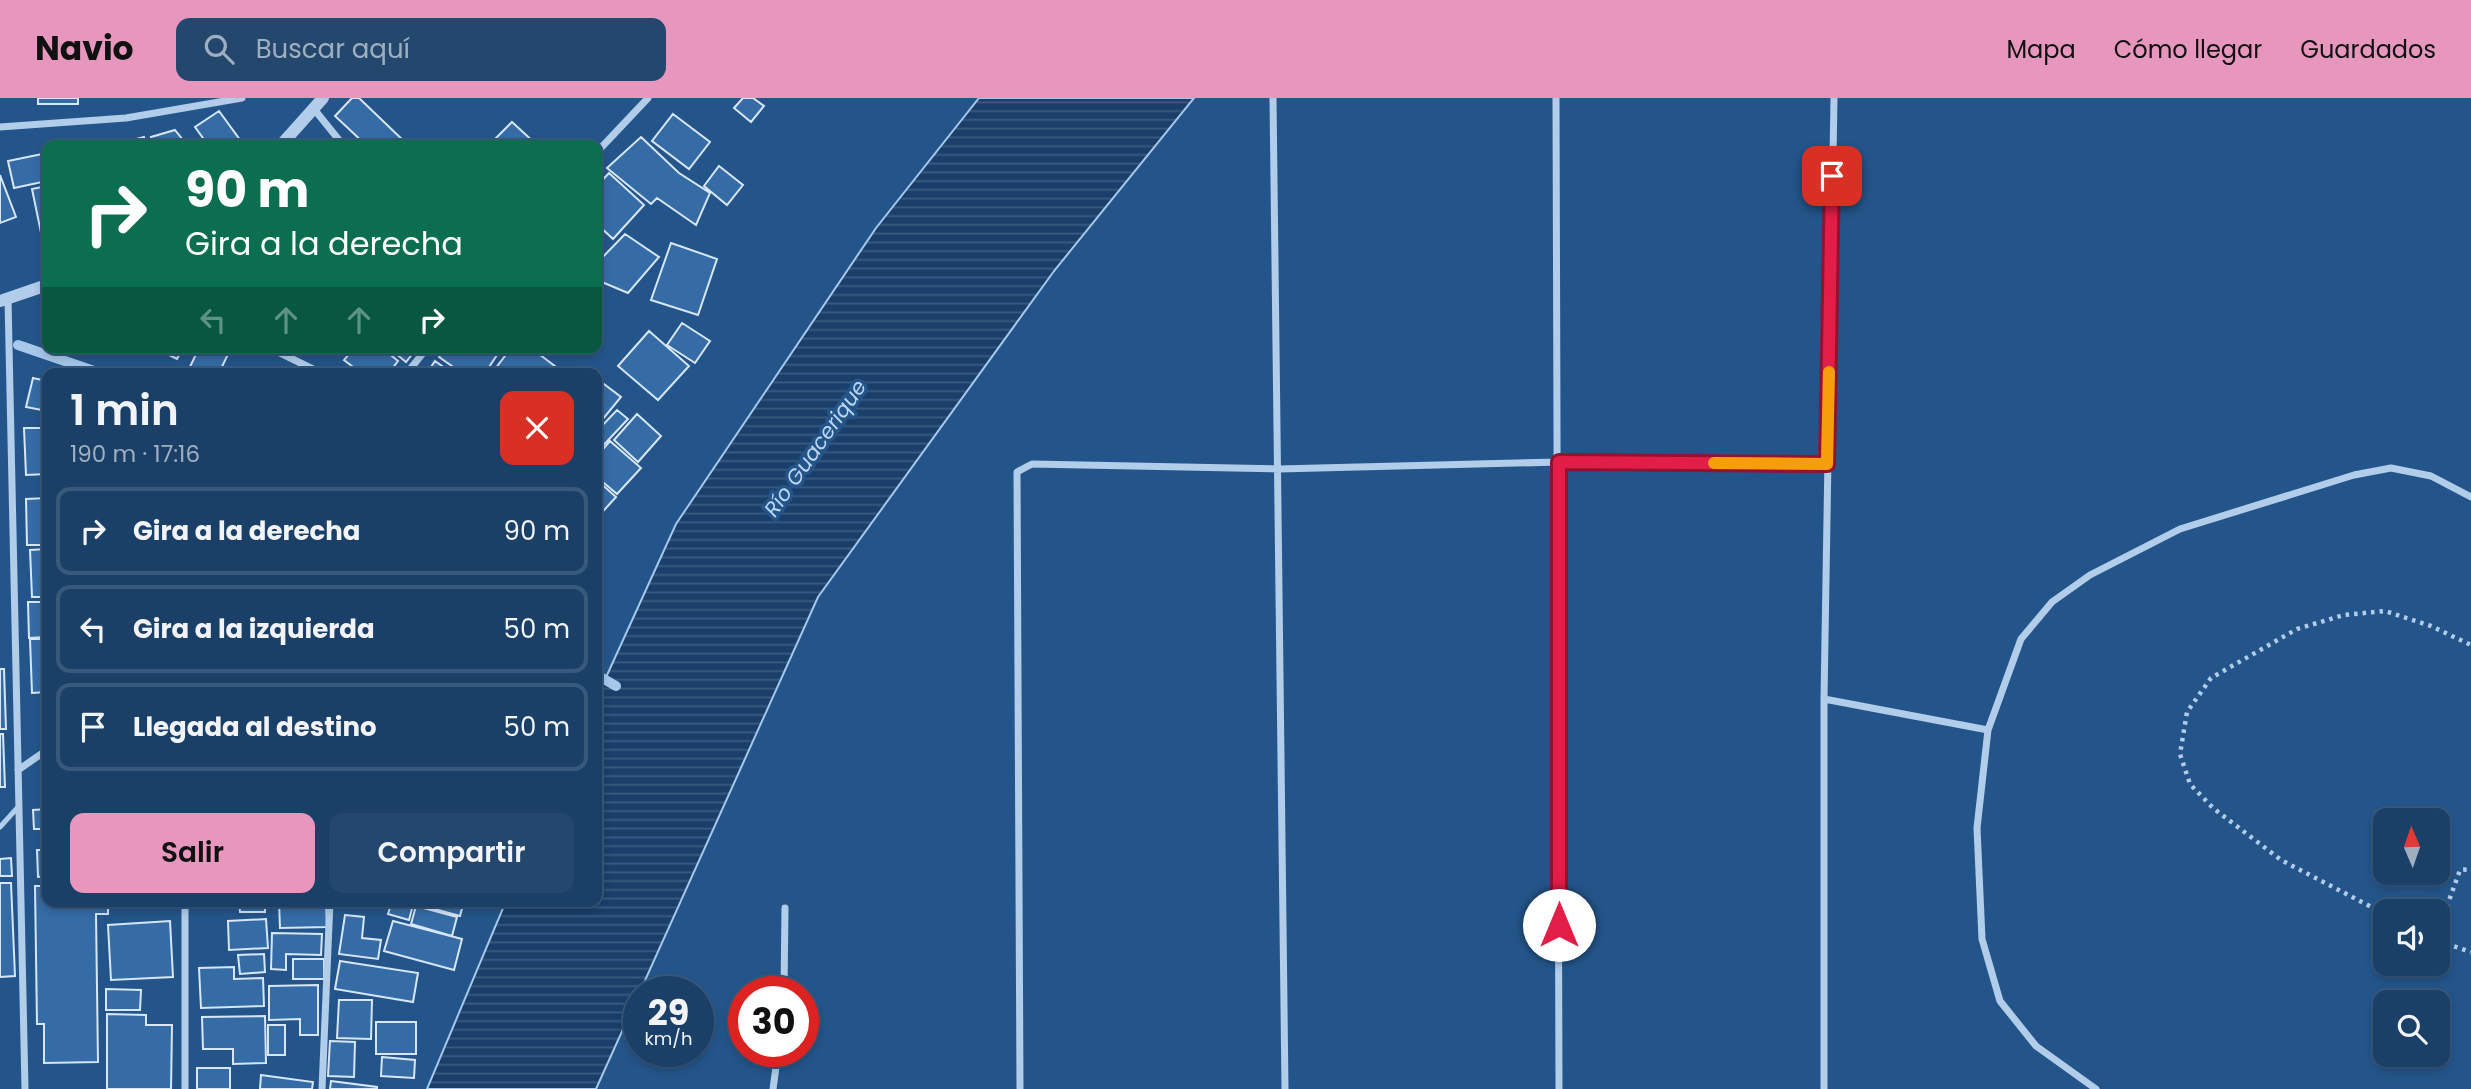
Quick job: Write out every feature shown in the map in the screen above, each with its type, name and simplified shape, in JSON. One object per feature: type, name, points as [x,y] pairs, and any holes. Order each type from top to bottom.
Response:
[{"type":"street","points":[[0,127],[126,118],[242,98]]},
{"type":"street","points":[[286,140],[323,98]]},
{"type":"street","points":[[602,147],[648,98]]},
{"type":"street","points":[[1273,98],[1285,1089]]},
{"type":"street","points":[[1556,98],[1559,1089]]},
{"type":"street","points":[[1824,1089],[1824,699],[1834,98]]},
{"type":"street","points":[[314,109],[339,140]]},
{"type":"street","points":[[26,1089],[4,300],[42,287]]},
{"type":"street","points":[[282,354],[311,368]]},
{"type":"street","points":[[411,368],[422,354]]},
{"type":"street","points":[[1020,1089],[1017,472],[1031,464],[1279,469],[1559,462],[1827,464]]},
{"type":"street","points":[[2096,1089],[2036,1046],[2000,1001],[1982,939],[1977,828],[1989,730],[2021,639],[2052,602],[2090,575],[2180,529],[2354,475],[2392,468],[2431,476],[2471,497]]},
{"type":"street","points":[[1824,699],[1989,730]]},
{"type":"street","points":[[18,770],[42,753]]},
{"type":"street","points":[[185,907],[185,1089]]},
{"type":"street","points":[[322,1089],[330,907]]},
{"type":"street","points":[[784,976],[785,908]]},
{"type":"street","points":[[773,1089],[776,1067]]},
{"type":"lane","points":[[0,827],[19,805]]},
{"type":"path","points":[[2373,908],[2281,860],[2213,808],[2190,783],[2180,754],[2188,712],[2211,678],[2297,629],[2344,615],[2385,611],[2431,626],[2471,645]]},
{"type":"path","points":[[2450,899],[2460,870],[2471,869]]},
{"type":"path","points":[[2450,945],[2471,952]]},
{"type":"water","name":"Río Guacerique","points":[[979,98],[1194,98],[1054,271],[818,597],[647,976],[623,976],[623,1029],[596,1089],[427,1089],[503,907],[602,907],[602,686],[676,524],[876,228]]},
{"type":"building","points":[[38,98],[78,98],[78,104],[38,104]]},
{"type":"building","points":[[352,98],[359,98],[403,140],[361,140],[335,116]]},
{"type":"building","points":[[743,98],[753,98],[764,106],[751,122],[734,108]]},
{"type":"building","points":[[219,111],[240,140],[204,140],[195,127]]},
{"type":"building","points":[[673,114],[710,142],[689,169],[652,141]]},
{"type":"building","points":[[512,122],[532,140],[494,140]]},
{"type":"building","points":[[175,130],[183,140],[152,140],[151,137]]},
{"type":"building","points":[[641,137],[679,173],[710,193],[696,225],[657,198],[651,204],[607,168]]},
{"type":"building","points":[[42,154],[42,182],[14,188],[8,161]]},
{"type":"building","points":[[719,166],[743,185],[727,205],[704,186]]},
{"type":"building","points":[[609,173],[644,205],[613,239],[602,229],[602,181]]},
{"type":"building","points":[[0,175],[16,217],[0,223]]},
{"type":"building","points":[[42,187],[42,237],[32,189]]},
{"type":"building","points":[[625,234],[659,257],[628,293],[602,282],[602,258]]},
{"type":"building","points":[[671,243],[717,259],[698,315],[651,300]]},
{"type":"building","points":[[682,323],[710,341],[695,363],[667,345]]},
{"type":"building","points":[[649,331],[689,366],[658,400],[618,366]]},
{"type":"building","points":[[167,354],[180,354],[177,359]]},
{"type":"building","points":[[196,354],[228,354],[221,368],[189,368]]},
{"type":"building","points":[[349,354],[389,354],[398,361],[393,368],[354,368],[344,360]]},
{"type":"building","points":[[396,354],[412,354],[406,362]]},
{"type":"building","points":[[441,354],[498,354],[488,368],[455,368],[439,357]]},
{"type":"building","points":[[506,354],[539,354],[557,368],[496,368]]},
{"type":"building","points":[[435,361],[445,368],[430,368]]},
{"type":"building","points":[[33,378],[42,380],[42,410],[26,407]]},
{"type":"building","points":[[602,383],[621,397],[602,420]]},
{"type":"building","points":[[617,410],[628,419],[602,447],[602,426]]},
{"type":"building","points":[[637,414],[661,436],[638,462],[614,440]]},
{"type":"building","points":[[24,428],[42,428],[42,474],[26,475]]},
{"type":"building","points":[[610,441],[641,468],[617,494],[602,481],[602,450]]},
{"type":"building","points":[[602,484],[616,497],[602,512]]},
{"type":"building","points":[[42,498],[42,545],[27,545],[26,499]]},
{"type":"building","points":[[42,549],[42,597],[32,597],[30,550]]},
{"type":"building","points":[[28,602],[42,602],[42,637],[29,638]]},
{"type":"building","points":[[30,639],[42,639],[42,692],[32,693]]},
{"type":"building","points":[[0,669],[4,669],[6,729],[0,729]]},
{"type":"building","points":[[0,734],[3,734],[5,787],[0,787]]},
{"type":"building","points":[[42,809],[42,829],[34,829],[33,810]]},
{"type":"building","points":[[37,850],[42,850],[42,877],[38,877]]},
{"type":"building","points":[[11,858],[12,876],[0,876],[0,859]]},
{"type":"building","points":[[0,883],[11,883],[15,976],[0,977]]},
{"type":"building","points":[[35,886],[42,886],[42,907],[108,907],[108,914],[96,914],[98,1062],[44,1063],[44,1024],[37,1024]]},
{"type":"building","points":[[240,907],[265,907],[265,912],[240,912]]},
{"type":"building","points":[[279,907],[326,907],[327,927],[280,928]]},
{"type":"building","points":[[390,907],[412,907],[409,920],[388,914]]},
{"type":"building","points":[[416,907],[457,917],[452,936],[411,924]]},
{"type":"building","points":[[427,907],[462,907],[460,916]]},
{"type":"building","points":[[345,915],[364,917],[362,938],[381,940],[378,959],[339,954]]},
{"type":"building","points":[[266,919],[268,948],[229,950],[228,921]]},
{"type":"building","points":[[170,921],[173,977],[111,980],[108,925]]},
{"type":"building","points":[[393,921],[462,939],[454,970],[384,951]]},
{"type":"building","points":[[272,933],[322,934],[321,955],[286,954],[286,970],[271,969]]},
{"type":"building","points":[[264,954],[265,972],[240,974],[238,955]]},
{"type":"building","points":[[293,959],[324,959],[324,979],[293,979]]},
{"type":"building","points":[[340,961],[418,973],[413,1002],[335,989]]},
{"type":"building","points":[[234,967],[234,979],[263,978],[264,1006],[201,1008],[199,968]]},
{"type":"building","points":[[318,985],[318,1035],[300,1035],[300,1019],[269,1020],[269,986]]},
{"type":"building","points":[[106,989],[141,990],[140,1010],[106,1010]]},
{"type":"building","points":[[339,1000],[372,1000],[371,1039],[337,1038]]},
{"type":"building","points":[[107,1014],[146,1015],[146,1025],[172,1025],[171,1089],[107,1089]]},
{"type":"building","points":[[265,1016],[266,1063],[233,1064],[233,1049],[203,1049],[202,1017]]},
{"type":"building","points":[[376,1022],[416,1022],[416,1054],[376,1054]]},
{"type":"building","points":[[268,1025],[285,1025],[285,1055],[268,1055]]},
{"type":"building","points":[[330,1041],[355,1042],[354,1077],[328,1076]]},
{"type":"building","points":[[382,1057],[415,1060],[414,1078],[381,1076]]},
{"type":"building","points":[[197,1068],[230,1068],[230,1089],[197,1089]]},
{"type":"building","points":[[261,1075],[313,1082],[312,1089],[260,1089]]},
{"type":"building","points":[[331,1081],[377,1087],[377,1089],[330,1089]]},
{"type":"waterway","points":[[18,345],[42,353]]},
{"type":"waterway","points":[[44,354],[85,368]]},
{"type":"waterway","points":[[602,678],[616,686]]},
{"type":"slow traffic","points":[[1714,463],[1827,464],[1829,372]]},
{"type":"route","points":[[1559,925],[1559,462],[1827,464],[1832,176]]}]
